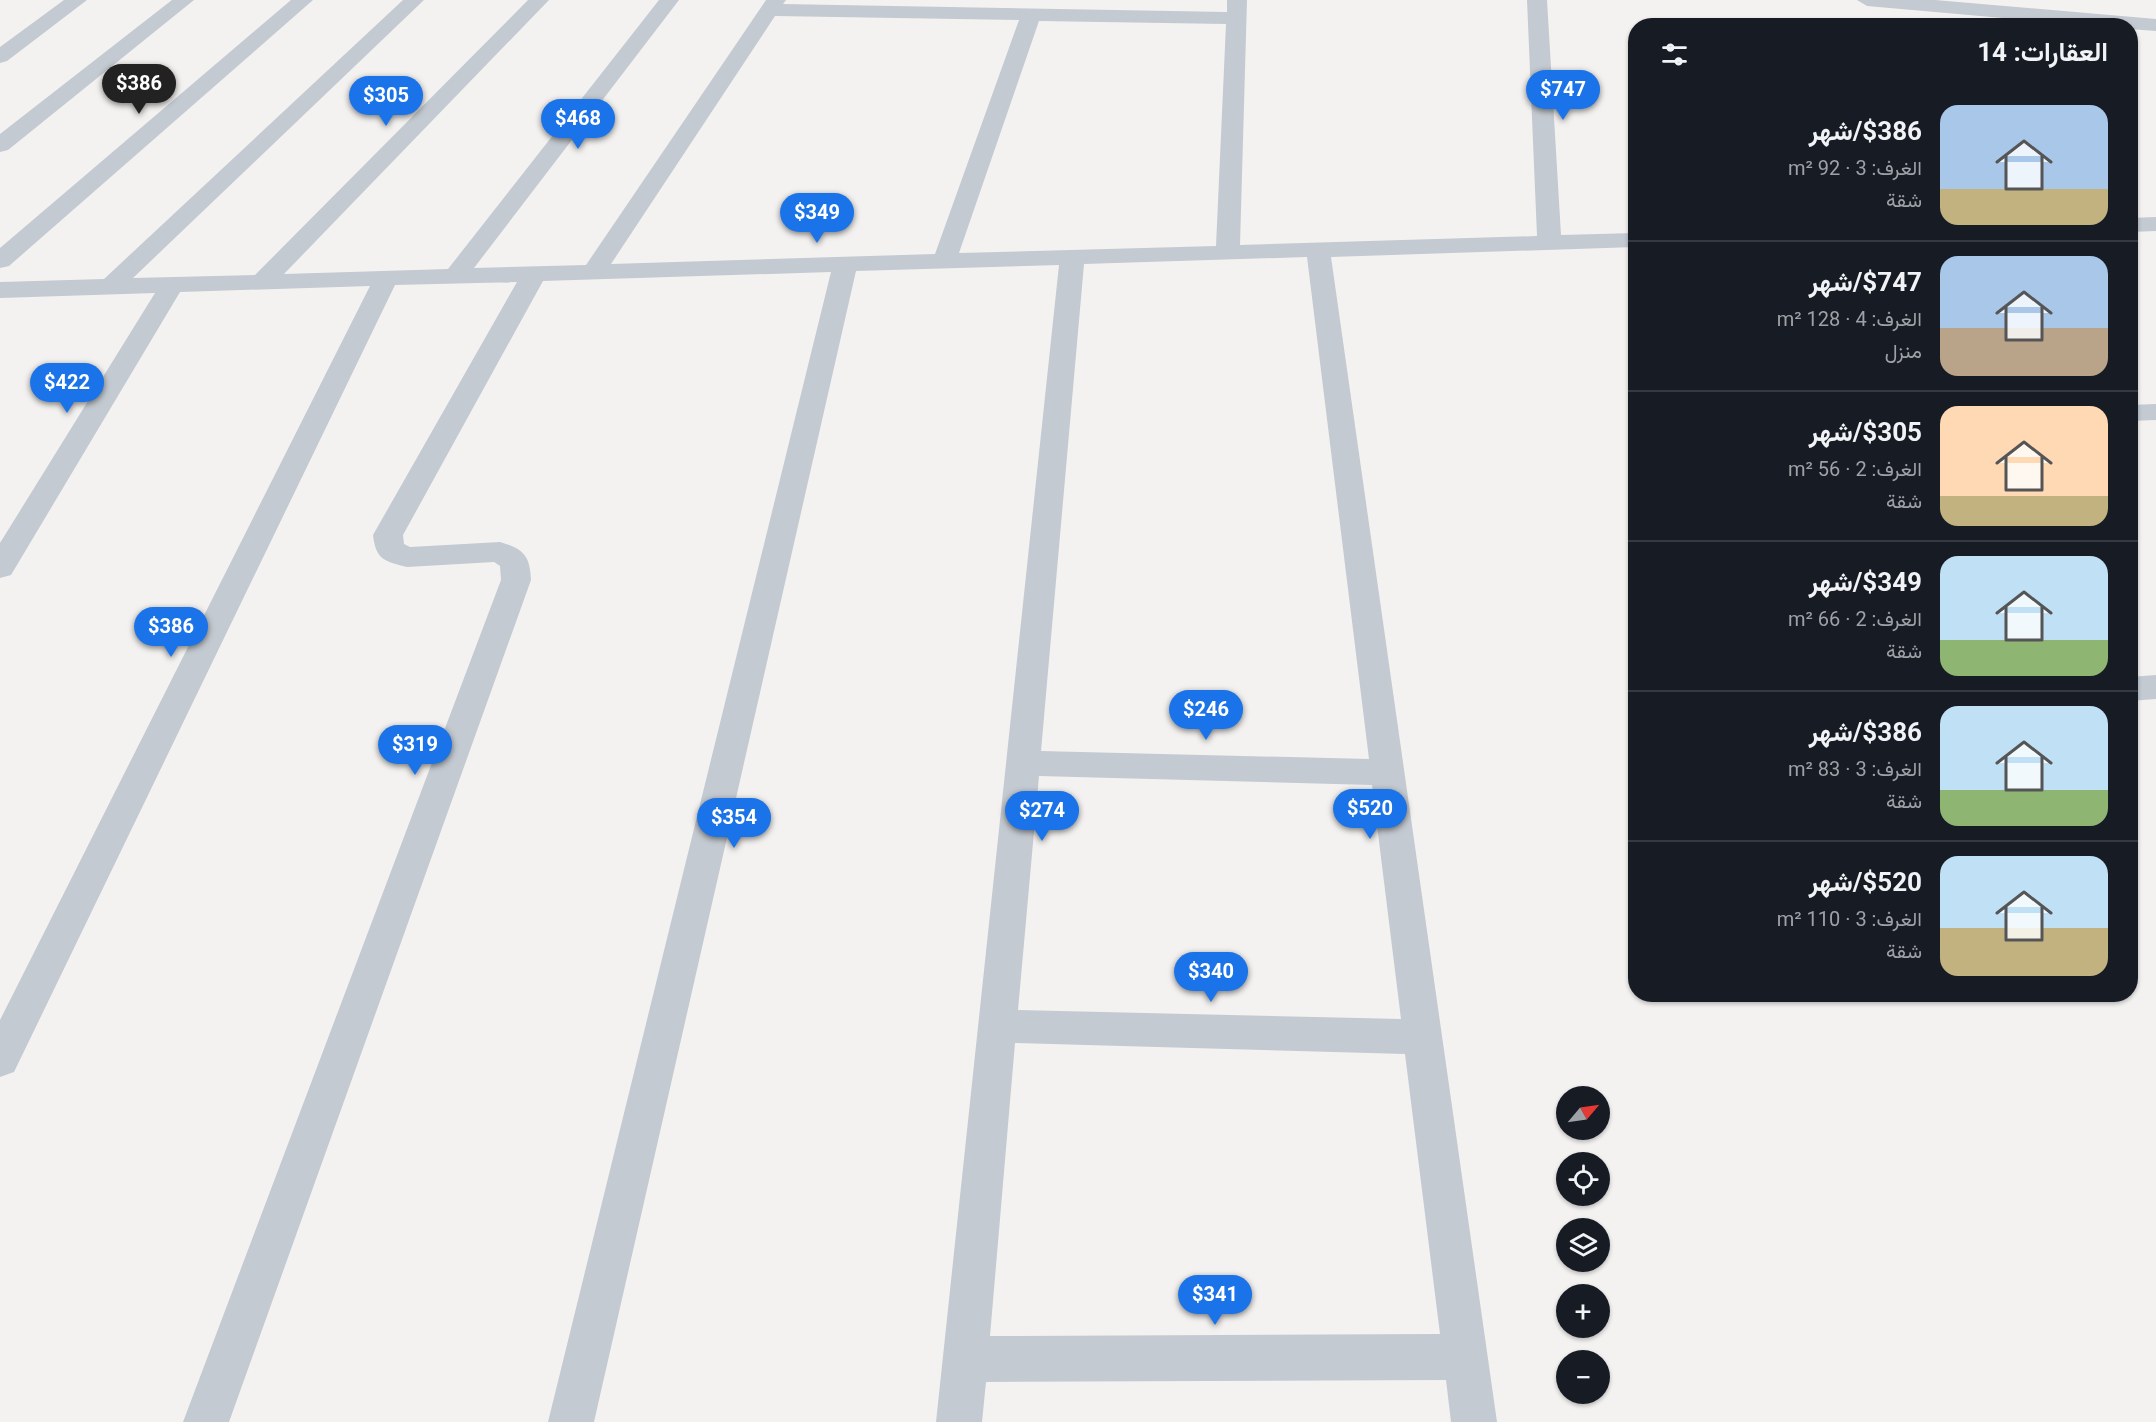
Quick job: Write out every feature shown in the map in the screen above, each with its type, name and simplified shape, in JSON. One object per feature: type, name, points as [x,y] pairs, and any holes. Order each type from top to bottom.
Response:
[{"type":"street","points":[[0,57],[77,0]]},
{"type":"street","points":[[0,146],[184,0]]},
{"type":"street","points":[[0,261],[303,0]]},
{"type":"street","points":[[110,287],[414,0]]},
{"type":"street","points":[[262,282],[539,0]]},
{"type":"street","points":[[455,276],[669,0]]},
{"type":"street","points":[[1537,0],[1549,243]]},
{"type":"street","points":[[1867,0],[2075,18]]},
{"type":"street","points":[[593,272],[773,5],[1031,14],[1237,9],[1228,253]]},
{"type":"street","points":[[944,262],[1031,14]]},
{"type":"street","points":[[2138,23],[2156,25]]},
{"type":"street","points":[[2138,225],[2156,224]]},
{"type":"street","points":[[3,294],[110,287],[1628,240]]},
{"type":"street","points":[[1318,250],[1474,1422]]},
{"type":"street","points":[[959,1422],[1072,258]]},
{"type":"street","points":[[571,1422],[845,265]]},
{"type":"street","points":[[206,1422],[516,580],[515,562],[500,552],[407,557],[390,550],[388,535],[534,274]]},
{"type":"street","points":[[0,1060],[386,278]]},
{"type":"street","points":[[0,568],[172,285]]},
{"type":"street","points":[[2138,413],[2156,412]]},
{"type":"street","points":[[2138,688],[2156,687]]},
{"type":"street","points":[[1023,763],[1387,772]]},
{"type":"street","points":[[999,1026],[1423,1037]]},
{"type":"street","points":[[965,1359],[1465,1357]]}]
